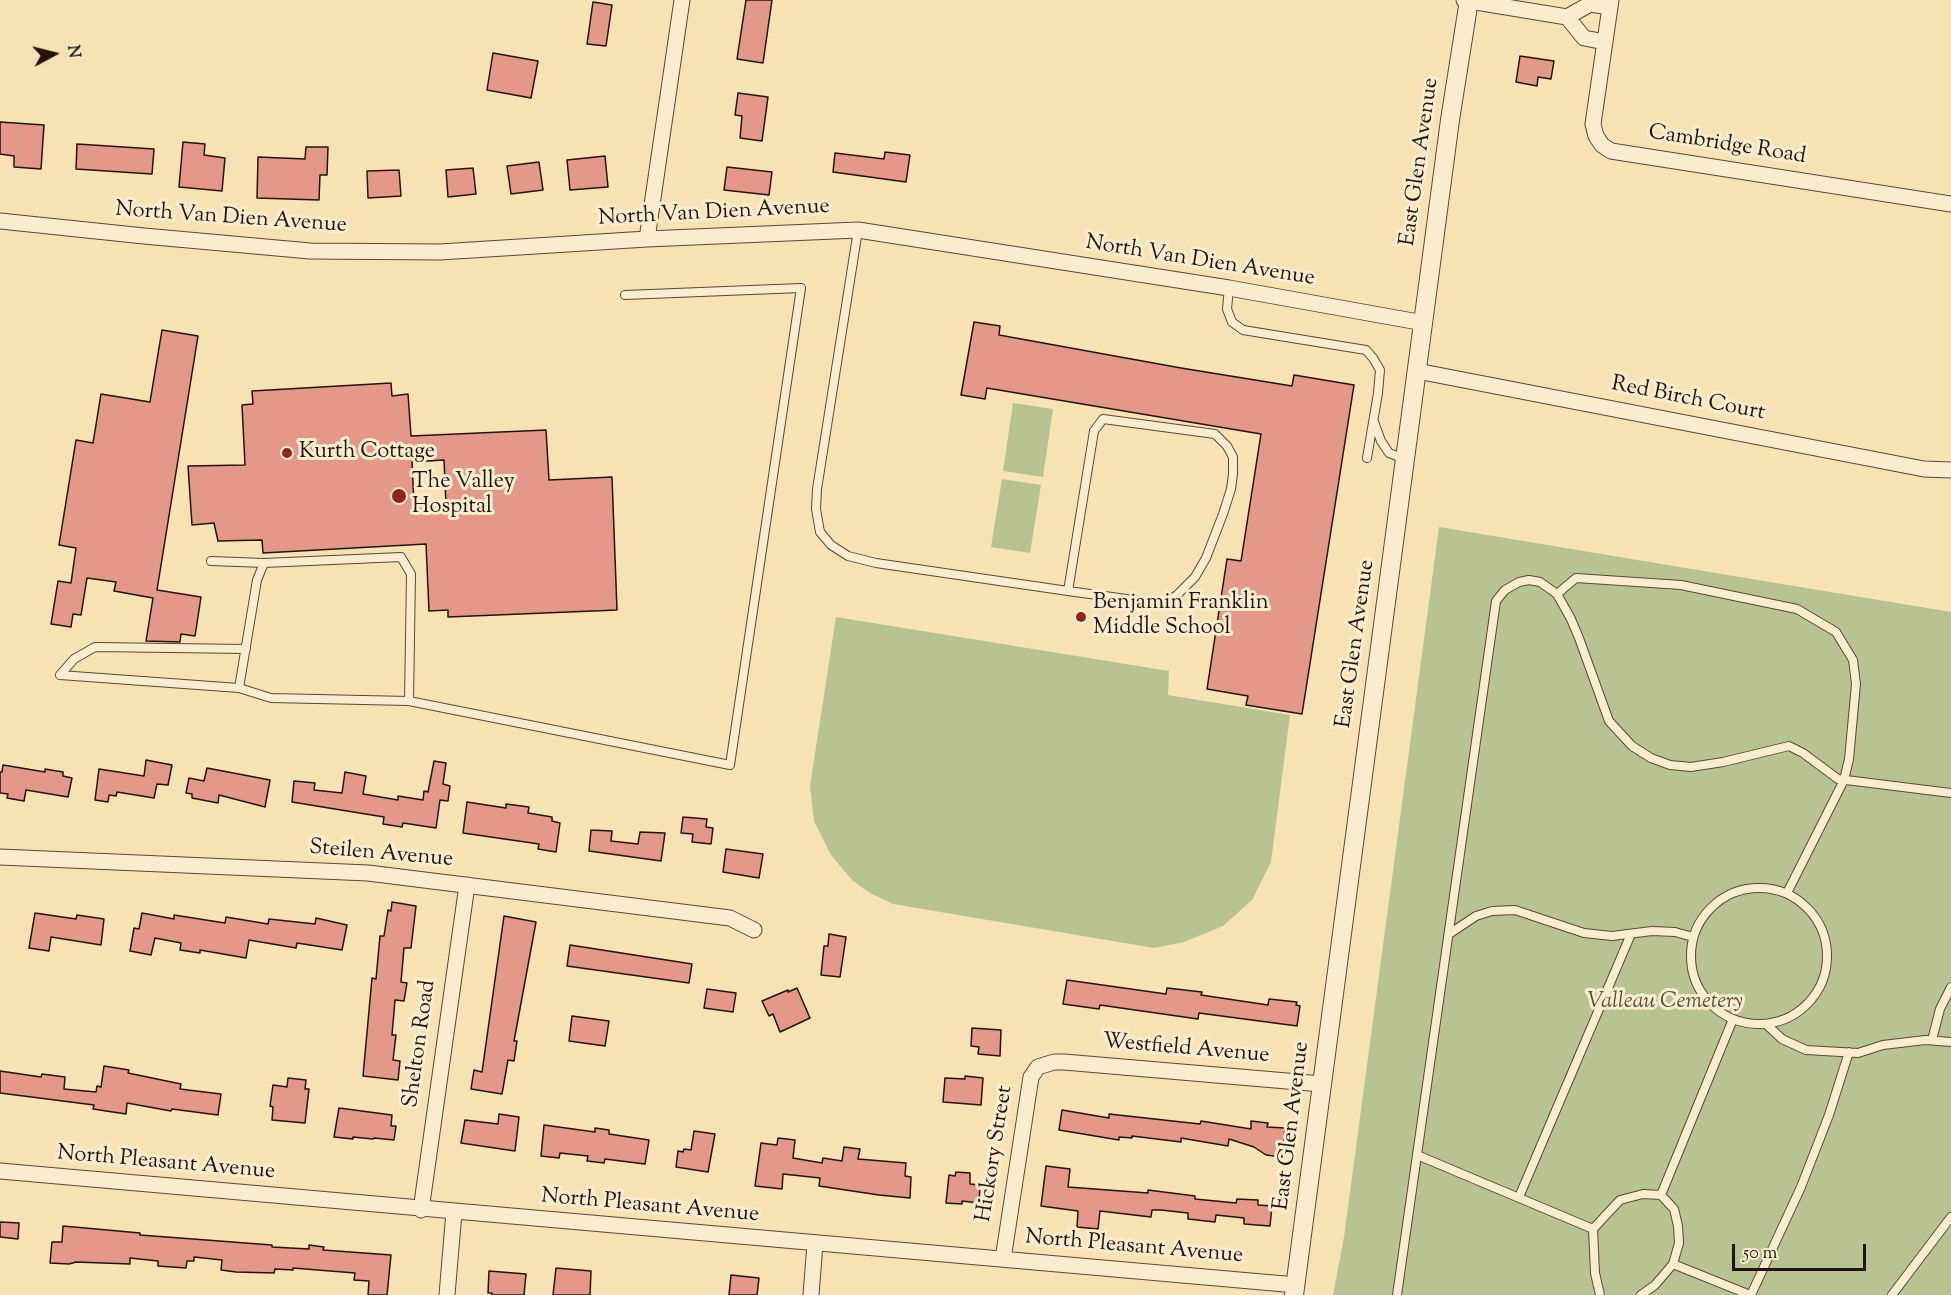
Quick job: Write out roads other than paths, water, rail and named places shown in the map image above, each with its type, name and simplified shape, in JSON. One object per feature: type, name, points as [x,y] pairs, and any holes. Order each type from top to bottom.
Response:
[{"type":"street","points":[[647,239],[682,0]]},
{"type":"street","points":[[1464,0],[1567,17],[1590,4],[1611,3]]},
{"type":"street","name":"East Glen Avenue","points":[[1295,1290],[1450,120],[1469,0]]},
{"type":"street","name":"Cambridge Road","points":[[1611,3],[1593,124],[1596,136],[1602,145],[1611,151],[1951,204]]},
{"type":"street","points":[[1567,17],[1584,38],[1605,42]]},
{"type":"street","name":"North Van Dien Avenue","points":[[0,221],[310,251],[440,252],[647,239],[858,230],[1229,288],[1424,323]]},
{"type":"street","name":"Red Birch Court","points":[[1417,371],[1924,469],[1951,470]]},
{"type":"street","name":"Steilen Avenue","points":[[0,857],[368,873],[730,918],[754,930]]},
{"type":"street","name":"Shelton Road","points":[[421,1210],[467,885]]},
{"type":"street","name":"Westfield Avenue","points":[[1046,1064],[1064,1062],[1322,1084]]},
{"type":"street","name":"Hickory Street","points":[[1003,1259],[1031,1077],[1038,1067],[1046,1064]]},
{"type":"street","name":"North Pleasant Avenue","points":[[0,1172],[1003,1259],[1295,1290]]},
{"type":"street","points":[[447,1295],[454,1212]]},
{"type":"street","points":[[811,1295],[815,1244]]},
{"type":"lane","points":[[858,230],[817,489],[816,509],[820,532],[831,545],[848,556],[876,563],[1068,591],[1162,604],[1177,595],[1196,577],[1206,558],[1223,514],[1233,474],[1233,457],[1227,446],[1215,434],[1102,418],[1094,431],[1068,591]]},
{"type":"lane","points":[[246,649],[95,647],[74,658],[60,675],[239,688],[271,698],[410,700],[730,765],[801,288],[625,295]]},
{"type":"lane","points":[[1229,288],[1227,309],[1232,322],[1244,330],[1366,350],[1373,358],[1380,370],[1367,458]]},
{"type":"lane","points":[[1372,418],[1381,441],[1389,453],[1406,459]]},
{"type":"lane","points":[[211,561],[264,563],[401,557],[411,574],[410,700]]},
{"type":"lane","points":[[239,688],[257,580],[264,563]]},
{"type":"lane","points":[[1557,594],[1576,578],[1681,585],[1797,609],[1836,632],[1853,660],[1856,684],[1849,759],[1844,780],[1787,893]]},
{"type":"lane","points":[[1397,1295],[1496,602],[1504,590],[1519,582],[1540,582],[1557,594],[1579,638],[1609,721],[1632,746],[1650,758],[1670,765],[1691,767],[1723,762],[1789,746],[1803,753],[1838,779],[1951,793]]},
{"type":"lane","points":[[1771,888],[1787,893],[1800,900],[1815,915],[1825,935],[1828,958],[1822,983],[1806,1006],[1783,1021],[1767,1025],[1747,1024],[1733,1019],[1711,1005],[1695,981],[1690,955],[1693,936],[1701,919],[1718,901],[1746,889],[1771,888]]},
{"type":"lane","points":[[1449,934],[1476,916],[1492,911],[1515,910],[1584,933],[1612,936],[1652,931],[1693,936]]},
{"type":"lane","points":[[1519,1197],[1631,934]]},
{"type":"lane","points":[[1932,1040],[1940,1009],[1951,987]]},
{"type":"lane","points":[[1661,1195],[1733,1019]]},
{"type":"lane","points":[[1767,1025],[1782,1039],[1806,1050],[1858,1053],[1883,1045],[1932,1040],[1951,1042]]},
{"type":"lane","points":[[1673,1264],[1750,1295],[1802,1187],[1829,1115],[1849,1052]]},
{"type":"lane","points":[[1417,1155],[1593,1229]]},
{"type":"lane","points":[[1600,1295],[1595,1273],[1593,1229],[1620,1200],[1643,1194],[1661,1195],[1674,1209],[1678,1226],[1678,1243],[1673,1264],[1655,1285],[1641,1295]]},
{"type":"lane","points":[[1892,1295],[1951,1217]]},
{"type":"place","name":"Kurth Cottage","points":[[287,453]]},
{"type":"place","name":"The Valley Hospital","points":[[399,496]]},
{"type":"place","name":"Benjamin Franklin Middle School","points":[[1081,617]]},
{"type":"park label","name":"Valleau Cemetery","points":[[1665,1003]]}]
